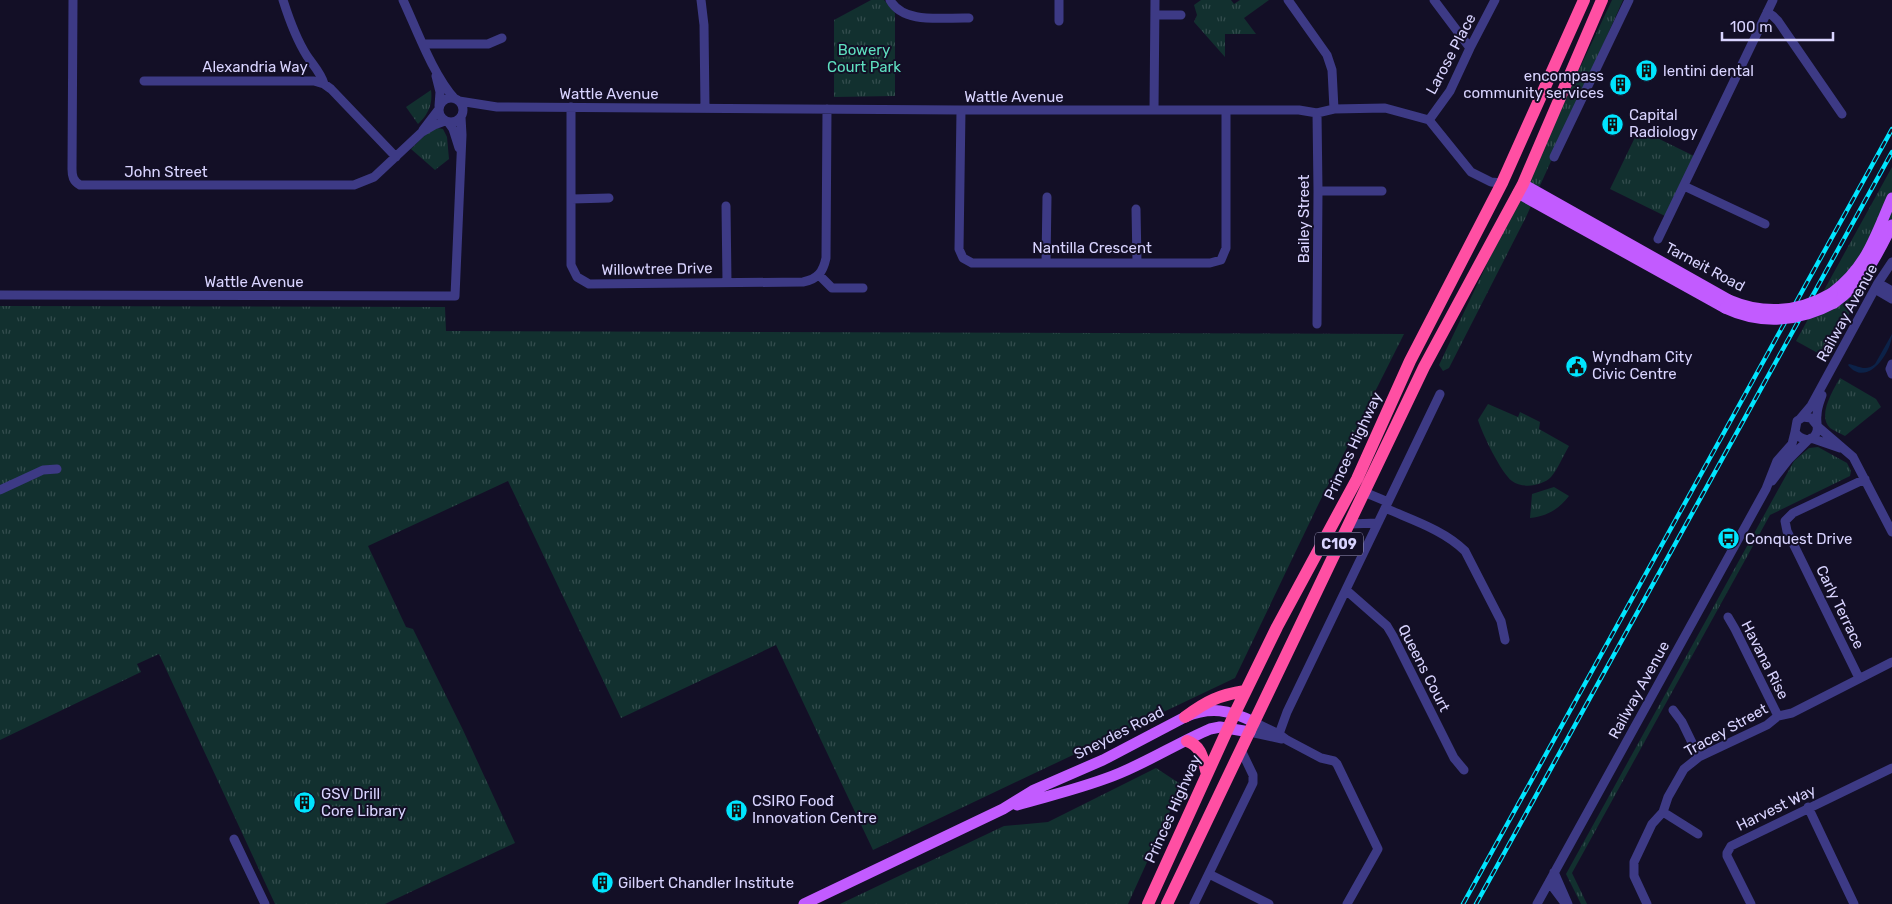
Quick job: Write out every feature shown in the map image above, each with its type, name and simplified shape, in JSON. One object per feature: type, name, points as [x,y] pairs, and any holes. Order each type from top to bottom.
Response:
[{"type":"highway","name":"Princes Highway","points":[[1148,904],[1234,713],[1277,627],[1345,503],[1410,361],[1502,183],[1584,0]]},
{"type":"highway","name":"Princes Highway","points":[[1167,904],[1424,367],[1521,189],[1602,0]]},
{"type":"highway","points":[[1502,183],[1521,189]]},
{"type":"highway","points":[[1410,361],[1424,367]]},
{"type":"highway","points":[[1345,503],[1364,492]]},
{"type":"highway","points":[[1185,717],[1200,706],[1221,696],[1245,691]]},
{"type":"highway","points":[[1187,741],[1195,744],[1200,750],[1207,774]]},
{"type":"main road","name":"Tarneit Road","points":[[1521,189],[1727,304],[1760,319],[1785,320],[1808,315],[1833,298],[1854,287],[1870,268],[1892,225]]},
{"type":"main road","name":"Tarneit Road","points":[[1833,298],[1864,260],[1892,198]]},
{"type":"main road","name":"Sneydes Road","points":[[804,904],[1003,809],[1034,790],[1103,760],[1197,712],[1210,710],[1234,713],[1252,727]]},
{"type":"main road","name":"Sneydes Road","points":[[1003,809],[1118,774],[1151,760],[1210,729],[1217,727],[1252,727]]},
{"type":"street","name":"John Street","points":[[73,0],[72,176],[75,182],[80,185],[354,185],[374,177],[396,157],[422,132],[439,107]]},
{"type":"street","points":[[283,0],[295,33],[324,84]]},
{"type":"street","points":[[403,0],[446,87],[463,108],[461,116],[455,122],[446,122],[440,116],[440,92],[434,64]]},
{"type":"street","points":[[701,0],[704,25],[705,108]]},
{"type":"street","points":[[890,0],[905,15],[969,18]]},
{"type":"street","points":[[1059,21],[1060,0]]},
{"type":"street","points":[[1154,110],[1155,0]]},
{"type":"street","points":[[1288,0],[1327,55],[1332,70],[1334,109]]},
{"type":"street","points":[[1434,0],[1470,48]]},
{"type":"street","name":"Larose Place","points":[[1429,120],[1450,91],[1495,0]]},
{"type":"street","points":[[1554,158],[1629,0]]},
{"type":"street","points":[[1658,238],[1773,0]]},
{"type":"street","points":[[1767,12],[1778,21],[1842,114]]},
{"type":"street","points":[[1155,15],[1181,15]]},
{"type":"street","points":[[424,44],[488,44],[502,38]]},
{"type":"street","name":"Alexandria Way","points":[[144,81],[314,81],[324,84],[331,88],[396,157]]},
{"type":"street","points":[[439,107],[448,99],[457,100]]},
{"type":"street","name":"Wattle Avenue","points":[[457,100],[497,107]]},
{"type":"street","name":"Wattle Avenue","points":[[0,296],[455,296],[462,136],[461,116],[477,109],[497,107],[572,107],[1299,110],[1317,113],[1334,109],[1385,108],[1429,120]]},
{"type":"street","name":"Willowtree Drive","points":[[572,107],[571,265],[577,277],[589,284],[803,282],[812,280],[819,275]]},
{"type":"street","points":[[827,109],[826,258],[824,269],[819,275],[832,288],[863,288]]},
{"type":"street","name":"Nantilla Crescent","points":[[960,110],[959,249],[963,258],[972,263],[1210,263],[1221,260],[1226,248],[1226,111]]},
{"type":"street","name":"Bailey Street","points":[[1317,113],[1317,324]]},
{"type":"street","points":[[1429,120],[1471,172],[1491,182],[1502,183]]},
{"type":"street","name":"John Street","points":[[422,132],[434,125],[446,122]]},
{"type":"street","name":"Wattle Avenue","points":[[446,122],[453,129],[460,153]]},
{"type":"street","points":[[1684,186],[1765,224]]},
{"type":"street","points":[[1318,191],[1382,191]]},
{"type":"street","points":[[572,199],[609,198]]},
{"type":"street","points":[[1046,262],[1047,198]]},
{"type":"street","points":[[726,206],[727,282]]},
{"type":"street","points":[[1136,209],[1137,262]]},
{"type":"street","name":"Railway Avenue","points":[[1800,419],[1811,406],[1892,262]]},
{"type":"street","points":[[1877,286],[1892,291]]},
{"type":"street","points":[[1877,286],[1892,299]]},
{"type":"street","points":[[1892,364],[1890,370],[1892,374]]},
{"type":"street","name":"Railway Avenue","points":[[1817,425],[1817,411],[1826,378]]},
{"type":"street","points":[[1279,734],[1287,712],[1440,394]]},
{"type":"street","points":[[1847,451],[1798,437],[1795,432],[1795,424],[1803,417],[1811,418],[1817,425],[1847,451],[1855,459],[1890,530],[1892,539]]},
{"type":"street","points":[[1809,439],[1816,434],[1817,425]]},
{"type":"street","name":"Railway Avenue","points":[[1537,904],[1766,489],[1777,461],[1792,444],[1795,432]]},
{"type":"street","name":"Railway Avenue","points":[[1766,489],[1789,459],[1809,439]]},
{"type":"street","points":[[0,490],[42,470],[57,469]]},
{"type":"street","name":"Carly Terrace","points":[[1859,678],[1787,531],[1785,521],[1793,513],[1865,479]]},
{"type":"street","name":"Princes Highway","points":[[1364,492],[1443,534],[1465,551],[1501,621],[1505,640]]},
{"type":"street","points":[[1349,524],[1378,522]]},
{"type":"street","name":"Queens Court","points":[[1346,590],[1386,626],[1393,636],[1454,758],[1464,770]]},
{"type":"street","name":"Havana Rise","points":[[1728,617],[1778,716]]},
{"type":"street","name":"Tracey Street","points":[[1647,904],[1634,876],[1633,866],[1652,824],[1663,812],[1665,803],[1684,769],[1700,757],[1767,725],[1778,716],[1792,713],[1892,662]]},
{"type":"street","points":[[1673,710],[1682,722],[1700,757]]},
{"type":"street","points":[[1252,727],[1279,734],[1287,740]]},
{"type":"street","points":[[1252,727],[1287,740],[1321,758],[1334,761],[1337,764],[1378,849],[1347,904]]},
{"type":"street","points":[[1194,904],[1253,783],[1253,776],[1241,750]]},
{"type":"street","name":"Harvest Way","points":[[1751,904],[1727,853],[1733,844],[1808,807],[1891,771]]},
{"type":"street","points":[[1808,807],[1854,904]]},
{"type":"street","points":[[1663,812],[1698,834]]},
{"type":"street","points":[[234,839],[265,904]]},
{"type":"street","points":[[1554,872],[1567,904]]},
{"type":"street","points":[[1209,874],[1269,904]]},
{"type":"street","points":[[1549,882],[1567,904]]},
{"type":"green space","name":"Bowery Court Park","points":[[871,0],[884,0],[895,13],[895,96],[834,97],[834,20]]},
{"type":"green space","points":[[1201,0],[1231,0],[1234,4],[1240,0],[1269,0],[1244,18],[1256,34],[1225,34],[1225,57],[1194,22],[1197,15],[1194,5]]},
{"type":"green space","points":[[1612,0],[1623,0],[1526,217],[1449,368],[1443,371],[1439,365]]},
{"type":"green space","points":[[431,90],[429,109],[425,117],[418,124],[406,107]]},
{"type":"green space","points":[[437,128],[443,129],[447,137],[449,159],[435,170],[411,149],[429,131]]},
{"type":"green space","points":[[1639,129],[1694,156],[1665,216],[1610,189]]},
{"type":"green space","points":[[1892,167],[1892,237],[1825,357],[1796,341]]},
{"type":"green space","points":[[0,306],[445,307],[446,331],[1404,334],[1319,503],[1235,678],[873,850],[776,645],[621,718],[508,481],[368,546],[406,627],[413,629],[463,730],[515,843],[385,904],[275,904],[159,654],[137,664],[141,672],[0,740]]},
{"type":"green space","points":[[1840,378],[1876,399],[1881,407],[1845,436],[1830,428],[1826,423],[1825,417],[1828,403]]},
{"type":"green space","points":[[1488,404],[1518,417],[1520,412],[1540,422],[1539,429],[1569,446],[1551,477],[1543,483],[1527,486],[1516,483],[1508,477],[1492,452],[1478,420]]},
{"type":"green space","points":[[1818,447],[1847,463],[1851,471],[1850,476],[1770,515],[1572,873],[1587,904],[1581,904],[1566,874],[1794,461],[1809,448]]},
{"type":"green space","points":[[1554,487],[1569,496],[1552,512],[1530,518],[1532,494]]},
{"type":"green space","points":[[1156,768],[1182,785],[1128,904],[840,904],[1004,826],[1048,822]]},
{"type":"water","points":[[1892,334],[1888,350],[1877,365],[1870,370],[1863,373],[1855,371],[1848,365],[1868,368],[1875,364]]},
{"type":"railway","points":[[1463,904],[1892,129]]},
{"type":"railway","points":[[1476,904],[1892,152]]},
{"type":"place","name":"lentini dental","points":[[1647,71]]},
{"type":"place","name":"encompass community services","points":[[1620,85]]},
{"type":"place","name":"Capital Radiology","points":[[1613,124]]},
{"type":"place","name":"Wyndham City Civic Centre","points":[[1576,366]]},
{"type":"place","name":"Conquest Drive","points":[[1729,539]]},
{"type":"place","name":"GSV Drill Core Library","points":[[305,803]]},
{"type":"place","name":"CSIRO Foođ Innovation Centre","points":[[736,810]]},
{"type":"place","name":"Gilbert Chandler Institute","points":[[602,883]]}]
